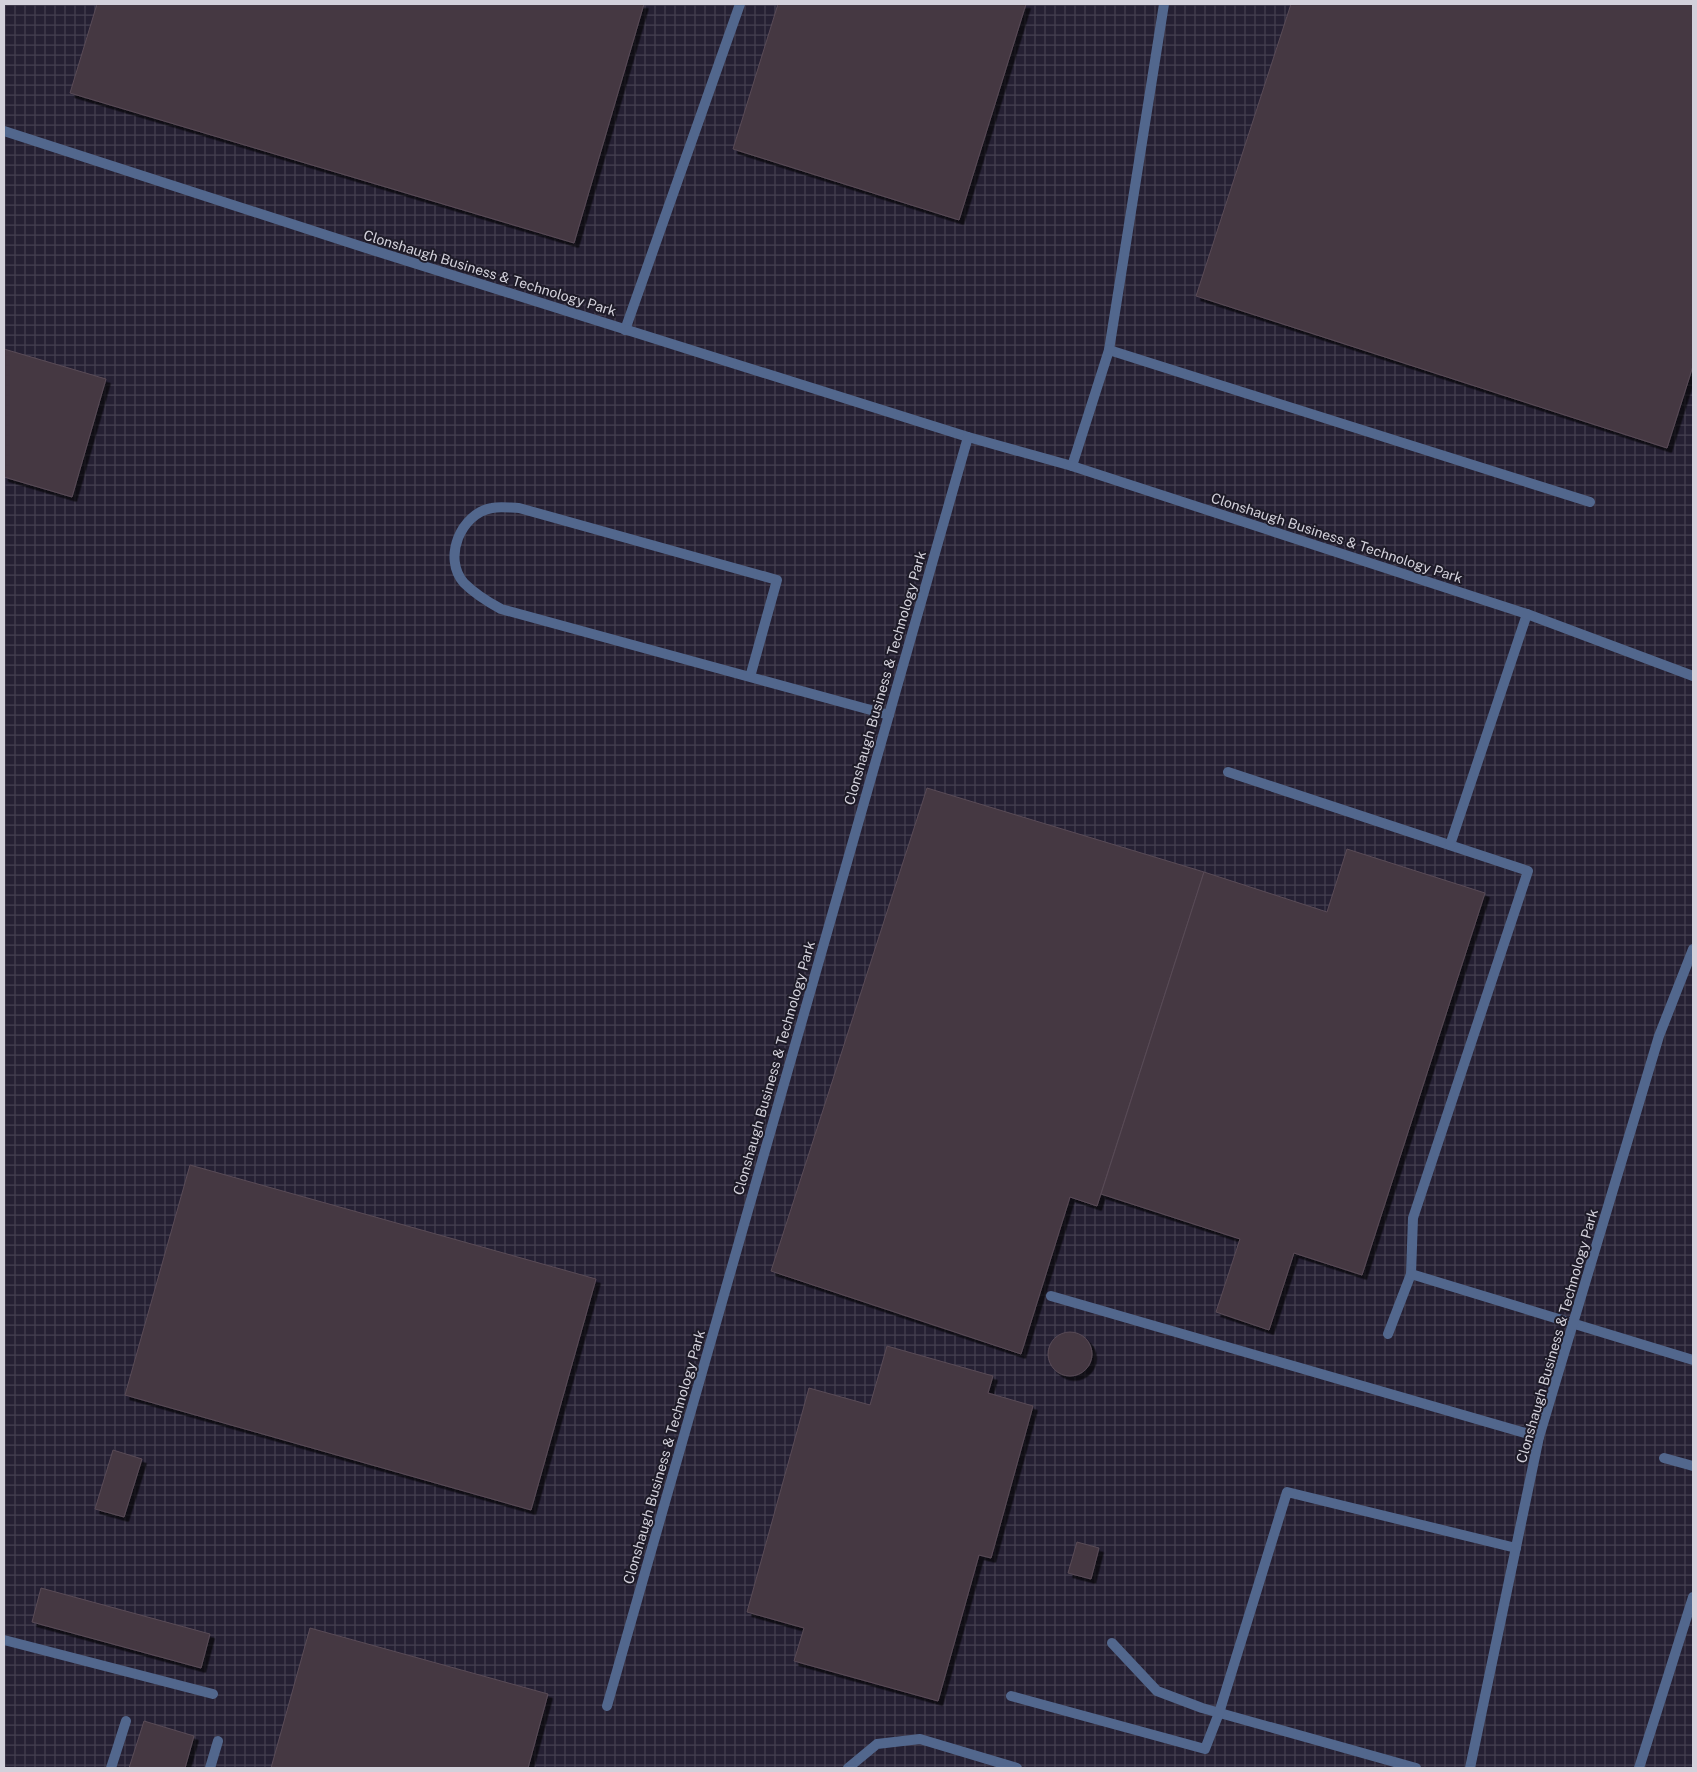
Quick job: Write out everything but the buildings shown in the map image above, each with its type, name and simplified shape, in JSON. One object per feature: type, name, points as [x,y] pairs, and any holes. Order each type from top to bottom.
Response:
[{"type":"street","points":[[625,330],[740,4]]},
{"type":"street","points":[[1072,466],[1109,350],[1164,4]]},
{"type":"street","name":"Clonshaugh Business & Technology Park","points":[[4,131],[625,330],[968,437],[1072,466],[1527,614],[1693,676]]},
{"type":"street","points":[[1109,350],[1590,502]]},
{"type":"street","name":"Clonshaugh Business & Technology Park","points":[[607,1706],[968,437]]},
{"type":"street","points":[[750,677],[776,580],[519,508],[491,508],[470,520],[456,538],[453,562],[463,581],[480,598],[501,609],[889,715]]},
{"type":"street","points":[[1450,845],[1527,614]]},
{"type":"street","points":[[1228,772],[1528,871],[1413,1218],[1411,1274],[1388,1334]]},
{"type":"street","name":"Clonshaugh Business & Technology Park","points":[[1470,1768],[1539,1437],[1659,1036],[1693,949]]},
{"type":"street","points":[[1411,1274],[1693,1360]]},
{"type":"street","points":[[1051,1296],[1539,1437]]},
{"type":"street","points":[[1664,1458],[1693,1466]]},
{"type":"street","points":[[1011,1696],[1205,1749],[1219,1713],[1287,1492],[1516,1548]]},
{"type":"street","points":[[1640,1768],[1693,1597]]},
{"type":"street","points":[[4,1640],[213,1694]]},
{"type":"street","points":[[1112,1642],[1157,1691],[1219,1713],[1416,1768]]},
{"type":"street","points":[[111,1768],[126,1720]]},
{"type":"street","points":[[848,1768],[877,1744],[920,1739],[1017,1768]]},
{"type":"street","points":[[210,1768],[218,1741]]},
{"type":"shaded area","points":[[4,4],[1693,4],[1693,1768],[4,1768]]}]
